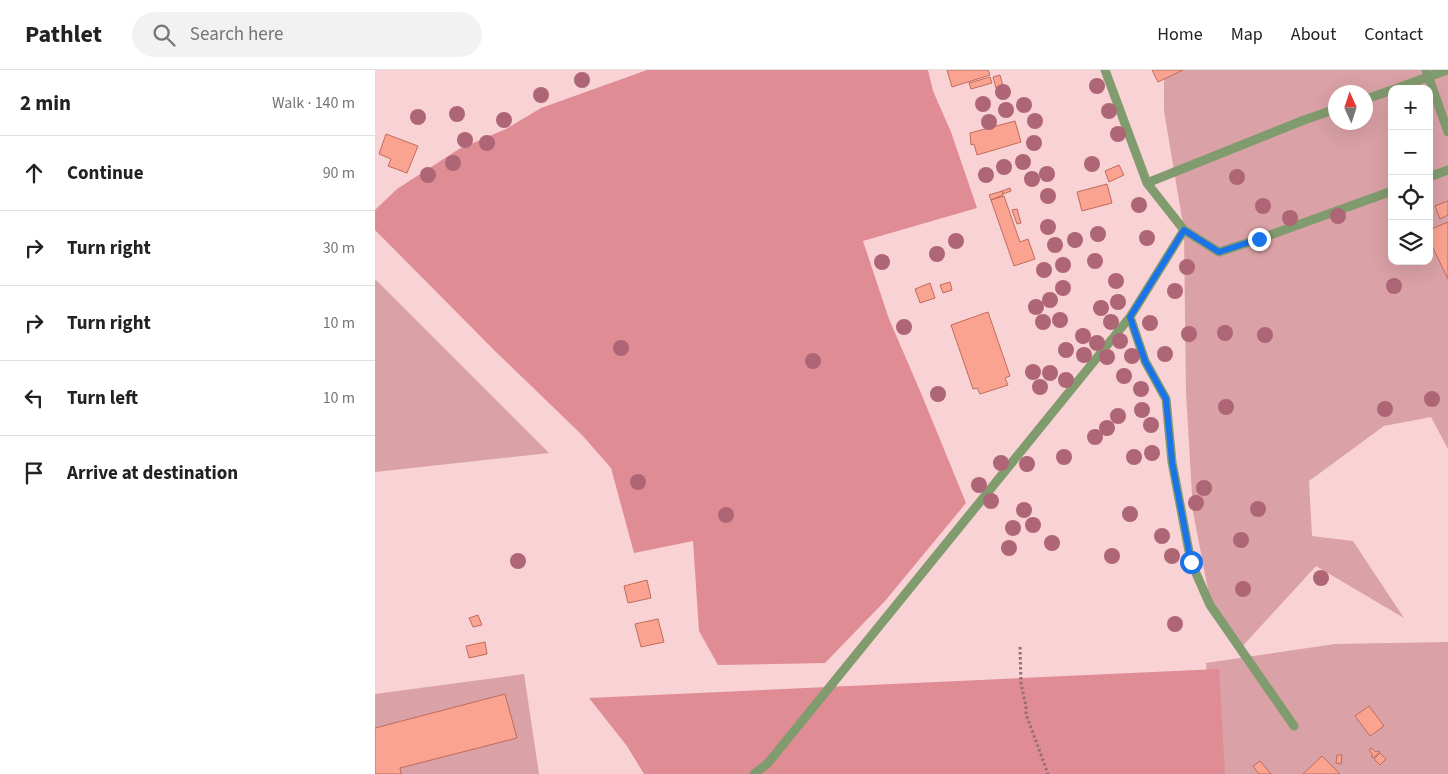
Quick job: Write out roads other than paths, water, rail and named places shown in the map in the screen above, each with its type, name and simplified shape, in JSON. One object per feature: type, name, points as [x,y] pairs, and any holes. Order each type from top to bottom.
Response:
[{"type":"lane","points":[[1105,70],[1147,183],[1184,230],[1219,252],[1388,192]]},
{"type":"lane","points":[[1402,85],[1427,74],[1447,70]]},
{"type":"lane","points":[[1427,74],[1448,132]]},
{"type":"lane","points":[[1373,96],[1388,91]]},
{"type":"lane","points":[[1147,183],[1328,112]]},
{"type":"lane","points":[[1433,176],[1448,170]]},
{"type":"lane","points":[[754,774],[768,762],[1130,317],[1184,230]]},
{"type":"lane","points":[[1130,317],[1145,361],[1166,399],[1172,462],[1191,562],[1210,605],[1293,726]]}]
